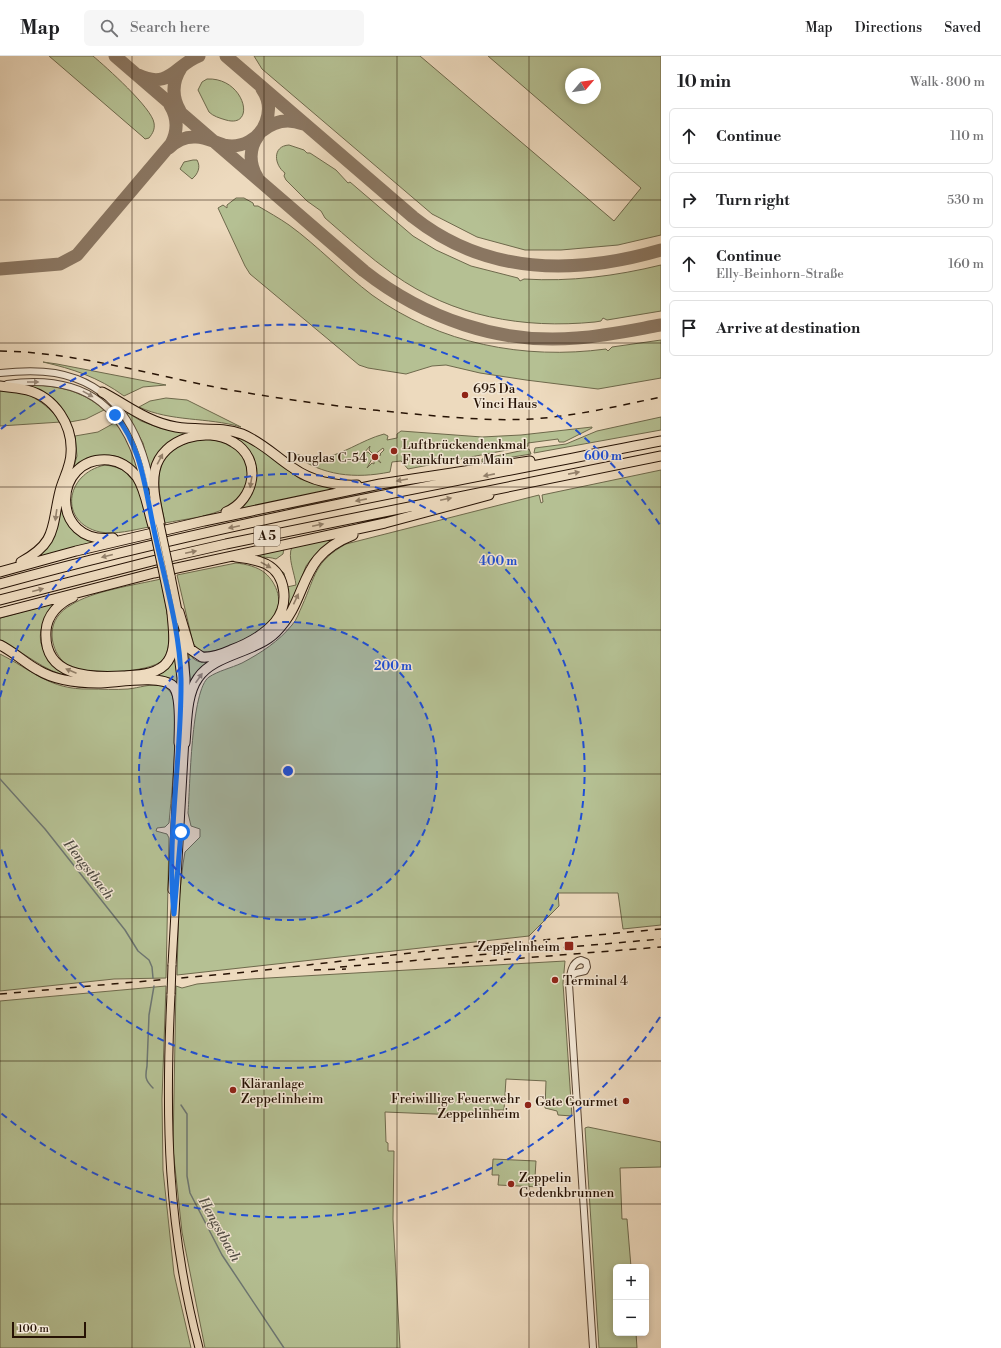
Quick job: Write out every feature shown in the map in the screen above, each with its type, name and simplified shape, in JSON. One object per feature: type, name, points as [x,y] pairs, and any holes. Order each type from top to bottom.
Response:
[{"type":"highway","points":[[0,386],[28,390],[37,394],[57,409],[65,422],[70,436],[70,461],[63,481],[54,524],[49,539],[36,554],[1,572]]},
{"type":"highway","points":[[102,392],[116,402],[150,420],[176,427],[218,429],[241,434],[261,445],[301,473],[322,482],[351,485],[380,484]]},
{"type":"highway","points":[[153,528],[155,470],[159,459],[165,451],[177,442],[190,438],[207,436],[230,440],[238,445],[248,458],[252,477],[250,490],[239,505],[221,515],[204,521]]},
{"type":"highway","name":"A 5","points":[[0,584],[145,546],[661,441]]},
{"type":"highway","name":"A 5","points":[[0,600],[198,550],[536,480],[661,456]]},
{"type":"highway","points":[[153,528],[140,482],[134,473],[124,465],[112,460],[95,461],[79,469],[71,478],[66,493],[66,510],[72,522],[81,531],[91,537],[103,539],[153,528],[204,521],[380,484],[508,463],[566,460]]},
{"type":"highway","points":[[0,613],[94,588],[229,556],[396,520],[472,501],[536,480]]},
{"type":"highway","points":[[182,743],[193,687],[202,672],[214,664],[258,645],[275,633],[289,614],[311,566],[329,547],[352,535],[396,520]]},
{"type":"highway","points":[[1,572],[153,528]]},
{"type":"highway","points":[[175,613],[190,649],[196,655],[204,658],[225,652],[252,640],[267,630],[276,621],[282,609],[284,600],[283,586],[278,575],[264,563],[229,556]]},
{"type":"highway","points":[[94,588],[69,599],[58,606],[51,615],[46,628],[46,641],[52,657],[65,669],[74,673],[86,676],[109,677],[144,673],[162,667],[169,661],[173,648],[175,613]]},
{"type":"highway","points":[[0,645],[38,670],[61,679],[91,683],[155,679],[171,684],[177,694],[182,743]]},
{"type":"main road","points":[[153,528],[168,577],[175,613],[181,678],[182,743],[172,879],[174,914],[167,1075],[170,1180],[183,1282],[199,1348]]},
{"type":"street","points":[[0,373],[38,371],[54,372],[81,380],[102,392]]},
{"type":"street","points":[[0,386],[39,381],[67,385],[87,393],[122,418],[135,432],[142,449],[153,528]]},
{"type":"street","points":[[116,402],[122,418]]},
{"type":"street","points":[[570,978],[574,973],[586,970],[586,962],[582,960],[578,961],[572,969],[570,978],[593,1348]]},
{"type":"green space","points":[[49,56],[93,56],[128,88],[145,108],[154,123],[153,133],[149,138],[145,139]]},
{"type":"green space","points":[[254,56],[420,56],[614,221],[641,188],[488,56],[661,56],[661,235],[618,245],[561,250],[525,250],[477,237],[432,214],[262,69]]},
{"type":"green space","points":[[207,79],[220,81],[230,86],[238,93],[244,110],[241,117],[236,121],[216,117],[209,112],[198,90],[202,82]]},
{"type":"green space","points":[[289,145],[310,153],[336,170],[348,183],[350,182],[413,236],[436,250],[471,266],[518,278],[520,281],[524,279],[576,279],[610,275],[661,265],[661,311],[607,320],[603,318],[601,321],[595,322],[542,324],[490,317],[464,310],[440,301],[416,289],[375,261],[325,218],[321,211],[307,201],[286,180],[284,176],[285,173],[281,170],[276,156],[277,152],[283,146]]},
{"type":"green space","points":[[197,160],[199,168],[196,175],[192,179],[180,169],[184,162]]},
{"type":"green space","points":[[236,198],[244,198],[253,203],[254,206],[258,206],[285,222],[300,233],[372,295],[398,312],[426,326],[454,337],[484,344],[514,350],[544,352],[575,352],[606,349],[608,351],[612,347],[661,340],[661,378],[598,389],[480,373],[446,365],[432,366],[406,374],[368,368],[359,365],[250,274],[218,208],[223,205],[227,208],[227,205]]},
{"type":"green space","points":[[43,362],[166,385],[143,387],[124,396],[85,374]]},
{"type":"green space","points":[[27,385],[48,386],[78,393],[96,403],[104,410],[86,419],[70,422],[62,409],[52,399],[41,391]]},
{"type":"green space","points":[[0,391],[19,392],[35,398],[49,408],[61,422],[0,426]]},
{"type":"green space","points":[[166,398],[187,400],[241,427],[164,415],[139,407],[150,401]]},
{"type":"green space","points":[[128,413],[141,421],[160,428],[239,437],[265,452],[300,479],[334,489],[335,491],[236,510],[246,502],[252,492],[255,481],[255,468],[229,437],[176,440],[151,474],[143,443],[127,414]]},
{"type":"green space","points":[[661,417],[661,430],[534,453],[535,448],[566,444],[597,431]]},
{"type":"green space","points":[[116,422],[130,444],[139,472],[137,473],[131,465],[124,460],[116,456],[108,455],[100,456],[84,462],[76,467],[74,466],[77,456],[75,436],[98,432]]},
{"type":"green space","points":[[592,427],[564,442],[559,442],[558,439],[528,443],[528,446],[408,469],[401,461],[392,462],[390,472],[377,474],[339,474],[315,467],[293,454],[317,459],[335,455],[384,434],[388,436],[387,440],[397,438],[397,434],[401,431],[482,437],[521,435]],"holes":[[[370,446],[369,450],[374,455],[383,448],[384,450],[380,454],[381,455],[378,456],[379,458],[377,458],[381,463],[376,459],[376,461],[374,460],[374,464],[372,463],[367,468],[373,457],[368,452],[364,453]]]},
{"type":"green space","points":[[203,439],[223,442],[239,451],[248,467],[246,485],[236,501],[228,507],[213,513],[165,523],[160,493],[160,469],[165,458],[173,450],[185,443]]},
{"type":"green space","points":[[529,449],[531,454],[482,462],[482,459]]},
{"type":"green space","points":[[105,465],[126,472],[133,478],[141,495],[149,527],[124,532],[106,533],[87,527],[78,519],[73,509],[72,498],[75,488],[81,478],[91,470]]},
{"type":"green space","points":[[661,470],[661,925],[623,929],[618,893],[558,893],[559,906],[529,936],[177,975],[179,899],[185,852],[200,837],[200,829],[191,826],[188,813],[192,740],[198,700],[203,685],[209,677],[238,665],[263,651],[287,631],[295,621],[317,570],[328,557],[346,544],[539,495],[541,503],[543,502],[542,495]]},
{"type":"green space","points":[[60,505],[62,505],[68,522],[77,531],[82,534],[106,541],[35,558]]},
{"type":"green space","points":[[339,536],[312,558],[306,566],[291,606],[265,635],[287,597],[268,561],[284,573],[287,587],[296,585],[290,556],[292,547]]},
{"type":"green space","points":[[284,548],[283,554],[276,559],[249,556]]},
{"type":"green space","points":[[236,563],[255,567],[269,577],[278,594],[279,600],[277,612],[268,624],[250,637],[240,642],[217,650],[207,652],[199,651],[193,643],[177,575]]},
{"type":"green space","points":[[161,579],[168,618],[169,639],[165,657],[160,662],[139,669],[97,672],[72,668],[59,656],[52,640],[52,629],[57,617],[67,607],[80,600],[102,592]]},
{"type":"green space","points":[[55,603],[44,620],[40,633],[42,647],[70,677],[43,666],[0,641],[0,618]]},
{"type":"green space","points":[[0,654],[42,678],[63,686],[75,688],[118,689],[157,685],[169,690],[171,693],[174,702],[175,735],[169,823],[165,827],[157,828],[156,831],[167,834],[169,838],[166,978],[114,979],[0,991]]},
{"type":"green space","points":[[189,654],[195,660],[200,662],[214,661],[190,687]]},
{"type":"green space","points":[[175,656],[178,687],[141,678]]},
{"type":"green space","points":[[565,961],[563,983],[572,1116],[558,1115],[557,1111],[545,1108],[546,1081],[506,1079],[504,1110],[484,1110],[484,1116],[385,1112],[386,1142],[388,1143],[388,1151],[394,1151],[393,1219],[400,1348],[205,1348],[182,1232],[173,1149],[176,986],[182,988],[197,984],[251,979]]},
{"type":"green space","points":[[166,986],[162,1099],[163,1170],[174,1274],[191,1348],[0,1348],[0,1001]]},
{"type":"green space","points":[[588,1127],[661,1142],[661,1167],[620,1168],[622,1219],[627,1219],[631,1264],[613,1264],[613,1336],[636,1336],[637,1348],[599,1348],[585,1128]]},
{"type":"green space","points":[[493,1159],[536,1161],[535,1177],[539,1177],[539,1187],[498,1185],[499,1175],[492,1175]]},
{"type":"waterway","name":"Hengstbach","points":[[0,779],[45,829],[125,930],[138,951],[149,960],[152,967],[153,978]]},
{"type":"waterway","name":"Hengstbach","points":[[153,1088],[148,1083],[146,1076],[149,1015],[154,986]]},
{"type":"waterway","name":"Hengstbach","points":[[181,1105],[187,1114],[187,1176],[190,1193],[222,1255],[284,1348]]},
{"type":"taxiway","points":[[115,56],[364,271],[387,288],[437,315],[464,325],[492,332],[520,337],[548,339],[577,338],[661,325]]},
{"type":"taxiway","points":[[138,75],[149,79],[158,80],[165,78],[199,56]]},
{"type":"taxiway","points":[[226,56],[413,217],[441,236],[470,250],[501,260],[532,265],[564,266],[596,264],[661,250]]},
{"type":"taxiway","points":[[180,111],[177,106],[174,90],[176,79],[181,68]]},
{"type":"taxiway","points":[[169,148],[174,143],[190,137],[202,137],[230,146],[243,144],[255,138],[263,128],[267,118],[267,101],[262,89]]},
{"type":"taxiway","points":[[0,269],[60,264],[77,255],[171,144],[175,134],[176,120],[170,105]]},
{"type":"taxiway","points":[[262,131],[271,125],[281,122],[292,121],[303,124]]},
{"type":"taxiway","points":[[257,177],[254,172],[251,156],[253,146],[258,136]]},
{"type":"railway","points":[[0,351],[56,355],[113,365],[225,389],[300,401],[375,410],[465,418],[505,420],[548,418],[661,397]]},
{"type":"railway","points":[[0,994],[248,972],[436,950],[661,929]]},
{"type":"railway","points":[[340,967],[661,939]]},
{"type":"railway","points":[[448,964],[661,947]]},
{"type":"railway","points":[[314,970],[346,969]]},
{"type":"place","name":"695 Da Vinci Haus","points":[[465,395]]},
{"type":"place","name":"Luftbrückendenkmal Frankfurt am Main","points":[[394,451]]},
{"type":"place","name":"Douglas C-54","points":[[375,457]]},
{"type":"place","name":"Zeppelinheim","points":[[569,946]]},
{"type":"place","name":"Terminal 4","points":[[555,980]]},
{"type":"place","name":"Kläranlage Zeppelinheim","points":[[233,1090]]},
{"type":"place","name":"Gate Gourmet","points":[[626,1101]]},
{"type":"place","name":"Freiwillige Feuerwehr Zeppelinheim","points":[[528,1105]]},
{"type":"place","name":"Zeppelin Gedenkbrunnen","points":[[511,1184]]},
{"type":"route","points":[[115,415],[131,439],[143,478],[172,613],[179,659],[181,678],[179,743],[172,879],[174,914],[181,832]]}]
